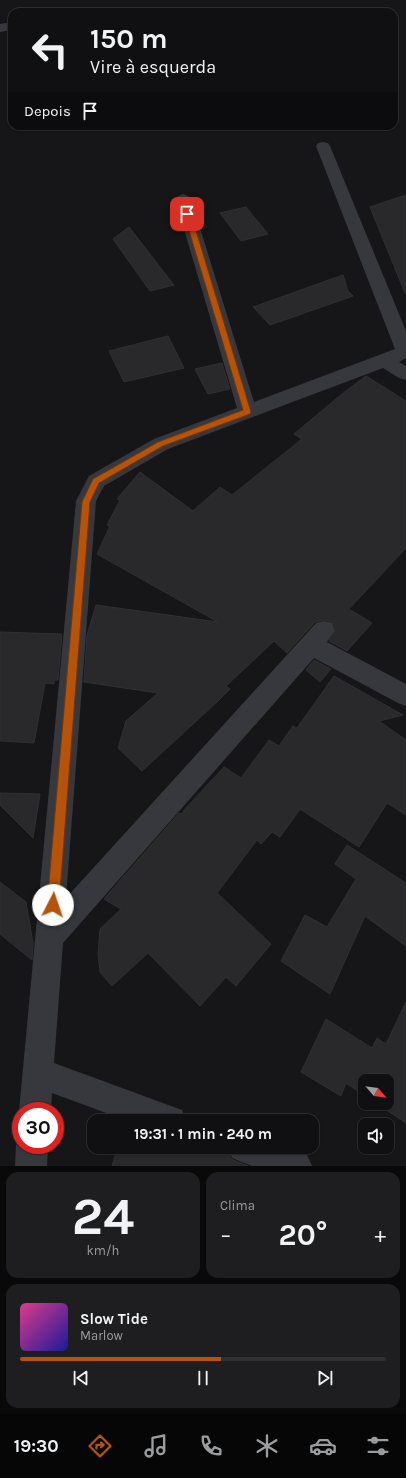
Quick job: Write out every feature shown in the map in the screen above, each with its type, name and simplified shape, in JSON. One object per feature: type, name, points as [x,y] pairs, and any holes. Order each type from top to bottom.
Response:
[{"type":"street","points":[[36,1102],[51,936],[86,502],[96,481],[161,444],[405,351],[323,146]]},
{"type":"street","points":[[183,199],[248,412]]},
{"type":"street","points":[[384,360],[406,374]]},
{"type":"street","points":[[51,936],[318,637],[406,696]]},
{"type":"street","points":[[39,1073],[152,1114]]},
{"type":"street","points":[[31,1166],[32,1154]]},
{"type":"street","points":[[263,1154],[296,1166]]},
{"type":"building","points":[[406,195],[406,293],[405,293],[370,207]]},
{"type":"building","points":[[246,207],[268,234],[241,241],[220,213]]},
{"type":"building","points":[[129,227],[174,285],[150,291],[113,239]]},
{"type":"building","points":[[343,275],[348,291],[353,296],[270,325],[253,307]]},
{"type":"building","points":[[168,336],[184,368],[124,382],[109,351]]},
{"type":"building","points":[[222,363],[230,389],[208,394],[195,369]]},
{"type":"building","points":[[366,376],[406,401],[406,548],[349,609],[372,623],[347,651],[329,641],[336,629],[332,622],[324,620],[315,622],[287,653],[274,641],[226,686],[230,689],[217,702],[142,771],[118,748],[126,721],[158,693],[84,682],[87,635],[96,605],[218,622],[97,554],[110,526],[107,525],[120,500],[117,499],[140,472],[193,511],[220,487],[232,495],[302,439],[294,434]]},
{"type":"building","points":[[0,632],[62,634],[58,680],[54,680],[54,684],[45,683],[34,743],[0,741]]},
{"type":"building","points":[[314,660],[331,669],[320,682],[306,670]]},
{"type":"building","points":[[334,676],[403,715],[379,721],[406,740],[406,815],[387,803],[359,847],[300,809],[280,837],[272,832],[261,844],[257,840],[217,893],[271,944],[236,986],[226,977],[200,1006],[148,953],[112,986],[100,972],[98,954],[100,929],[121,909],[104,899],[179,813],[182,814],[224,767],[241,778],[269,740],[279,746],[293,726],[297,728]]},
{"type":"building","points":[[0,793],[40,794],[33,838],[0,805]]},
{"type":"building","points":[[347,845],[406,883],[406,946],[365,916],[330,994],[281,961],[305,915],[327,927],[356,879],[335,864]]},
{"type":"building","points":[[0,882],[26,902],[33,943],[32,960],[0,934]]},
{"type":"building","points":[[406,1002],[406,1123],[386,1110],[394,1110],[394,1074],[358,1074],[358,1091],[346,1083],[341,1096],[301,1072],[326,1019],[372,1048],[377,1038],[386,1044]]},
{"type":"building","points":[[116,1154],[229,1154],[231,1159],[248,1166],[112,1166]]},
{"type":"route","points":[[53,905],[86,502],[96,481],[161,444],[248,412],[187,214]]}]
